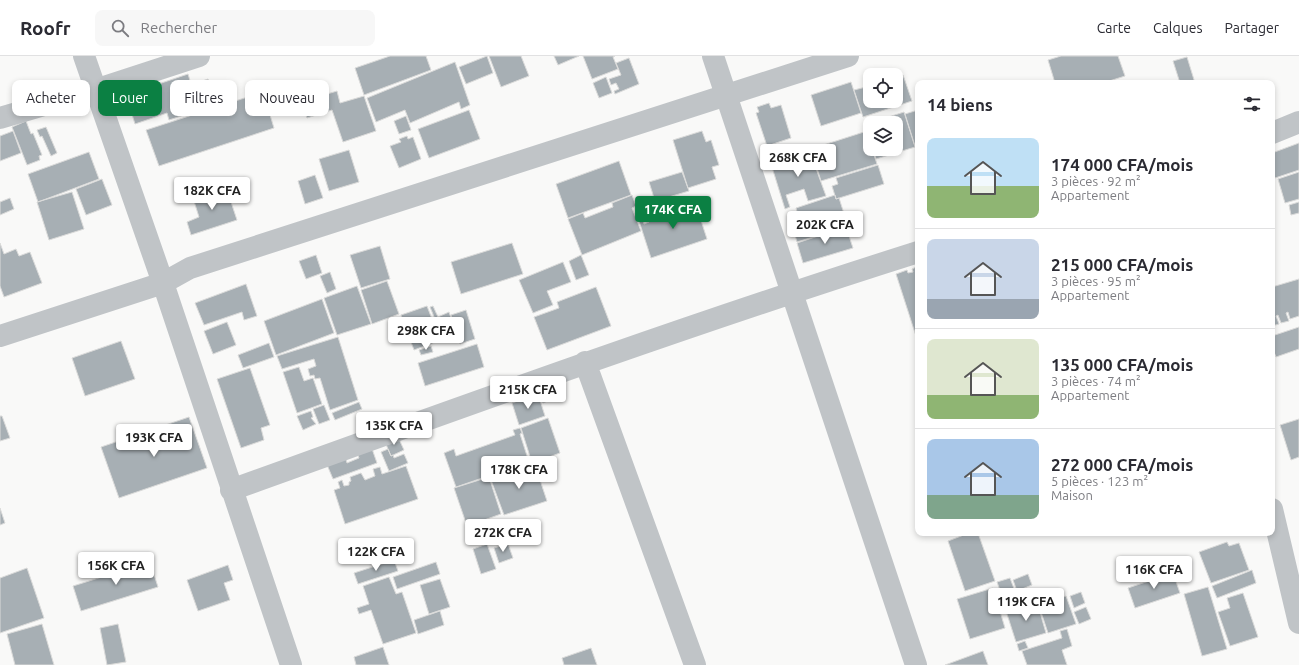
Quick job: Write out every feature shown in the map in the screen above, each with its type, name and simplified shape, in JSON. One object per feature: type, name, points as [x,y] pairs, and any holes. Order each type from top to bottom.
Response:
[{"type":"street","points":[[84,56],[163,283],[291,665]]},
{"type":"street","points":[[0,118],[95,90],[199,56]]},
{"type":"street","points":[[713,56],[916,665]]},
{"type":"street","points":[[0,336],[163,283],[190,268],[848,56]]},
{"type":"street","points":[[1275,132],[1299,122]]},
{"type":"street","points":[[232,490],[585,362],[668,336],[791,292],[915,253]]},
{"type":"street","points":[[585,362],[695,665]]},
{"type":"street","points":[[1275,522],[1299,623]]},
{"type":"building","points":[[390,56],[426,56],[431,70],[364,95],[355,68]]},
{"type":"building","points":[[487,56],[493,73],[466,84],[459,67]]},
{"type":"building","points":[[489,56],[521,56],[529,76],[501,87]]},
{"type":"building","points":[[554,56],[579,56],[558,65]]},
{"type":"building","points":[[583,56],[615,56],[613,57],[618,69],[592,79]]},
{"type":"building","points":[[1061,56],[1118,56],[1125,76],[1112,80],[1054,80],[1048,60]]},
{"type":"building","points":[[1187,57],[1194,80],[1179,80],[1173,61]]},
{"type":"building","points":[[629,58],[639,84],[615,94],[614,91],[619,89],[616,83],[611,85],[609,79],[621,75],[616,63]]},
{"type":"building","points":[[455,62],[470,105],[461,109],[459,102],[410,123],[405,110],[376,122],[367,98]]},
{"type":"building","points":[[188,74],[190,80],[170,80]]},
{"type":"building","points":[[903,75],[912,101],[903,104]]},
{"type":"building","points":[[606,77],[612,93],[599,98],[593,83]]},
{"type":"building","points":[[170,80],[170,116],[181,116],[169,120],[167,113],[162,115],[162,83]]},
{"type":"building","points":[[851,82],[861,113],[821,126],[811,95]]},
{"type":"building","points":[[863,88],[863,108],[891,108],[863,117],[854,90]]},
{"type":"building","points":[[337,91],[340,103],[364,96],[376,131],[343,142],[332,110],[329,111],[329,93]]},
{"type":"building","points":[[245,98],[245,116],[270,116],[274,128],[159,166],[146,130],[189,116],[237,116],[237,100]]},
{"type":"building","points":[[769,103],[771,108],[781,105],[791,138],[767,146],[756,113],[759,112],[757,107]]},
{"type":"building","points":[[469,110],[480,139],[429,158],[418,129]]},
{"type":"building","points":[[915,111],[915,146],[905,114]]},
{"type":"building","points":[[904,112],[915,147],[903,151],[903,116],[892,116]]},
{"type":"building","points":[[133,116],[158,116],[135,124]]},
{"type":"building","points":[[406,116],[411,130],[399,134],[394,121]]},
{"type":"building","points":[[26,121],[31,134],[33,133],[42,155],[39,156],[40,160],[27,165],[12,127]]},
{"type":"building","points":[[46,127],[57,153],[51,156],[42,136],[40,137],[37,130]]},
{"type":"building","points":[[13,131],[21,153],[0,161],[0,136]]},
{"type":"building","points":[[702,131],[706,142],[711,140],[719,165],[712,167],[716,179],[688,188],[673,140]]},
{"type":"building","points":[[863,132],[863,156],[874,156],[877,164],[821,181],[811,149]]},
{"type":"building","points":[[407,136],[408,139],[413,137],[421,159],[399,168],[390,146],[401,142],[399,139]]},
{"type":"building","points":[[1299,143],[1299,170],[1275,178],[1275,152]]},
{"type":"building","points":[[349,150],[359,182],[329,191],[319,159]]},
{"type":"building","points":[[89,152],[99,179],[38,202],[28,174]]},
{"type":"building","points":[[810,152],[826,196],[808,201],[804,189],[786,195],[790,207],[785,209],[771,164]]},
{"type":"building","points":[[875,156],[886,156],[876,159]]},
{"type":"building","points":[[619,161],[631,195],[568,218],[556,184]]},
{"type":"building","points":[[878,165],[884,184],[836,199],[832,186],[838,184],[836,178]]},
{"type":"building","points":[[682,172],[689,191],[655,201],[649,182]]},
{"type":"building","points":[[1299,172],[1299,199],[1285,203],[1278,179]]},
{"type":"building","points":[[315,175],[323,198],[305,204],[298,181]]},
{"type":"building","points":[[102,179],[112,205],[86,215],[76,189]]},
{"type":"building","points":[[226,187],[237,220],[191,235],[187,222],[199,217],[193,198]]},
{"type":"building","points":[[72,192],[84,229],[49,240],[37,202]]},
{"type":"building","points":[[632,195],[636,206],[632,208],[641,231],[582,255],[568,219],[583,213],[585,218],[613,207],[612,203]]},
{"type":"building","points":[[835,195],[836,199],[839,198],[848,226],[797,242],[793,228],[801,226],[796,208]]},
{"type":"building","points":[[10,198],[14,209],[0,215],[0,202]]},
{"type":"building","points":[[683,201],[686,208],[696,205],[707,239],[651,258],[639,221],[643,220],[644,224],[649,222],[648,218],[656,215],[658,219],[665,217],[663,211],[670,209],[669,206]]},
{"type":"building","points":[[1299,202],[1299,213],[1291,215],[1289,205]]},
{"type":"building","points":[[846,227],[853,248],[803,263],[797,243]]},
{"type":"building","points":[[0,243],[4,254],[16,249],[19,256],[30,252],[42,283],[4,297],[0,286]]},
{"type":"building","points":[[512,243],[523,274],[461,294],[451,262]]},
{"type":"building","points":[[380,246],[390,279],[361,288],[350,255]]},
{"type":"building","points":[[316,255],[322,273],[306,279],[299,261]]},
{"type":"building","points":[[581,255],[589,275],[576,280],[569,261]]},
{"type":"building","points":[[563,262],[571,282],[547,291],[553,305],[533,313],[519,280]]},
{"type":"building","points":[[915,268],[915,333],[896,274],[907,270],[908,273],[913,272],[912,269]]},
{"type":"building","points":[[330,272],[336,289],[327,293],[320,276]]},
{"type":"building","points":[[1299,279],[1299,316],[1290,319],[1288,312],[1286,313],[1289,321],[1281,323],[1278,315],[1276,316],[1279,324],[1275,325],[1275,286]]},
{"type":"building","points":[[387,281],[399,314],[372,324],[361,290]]},
{"type":"building","points":[[246,284],[257,316],[244,320],[242,312],[204,325],[195,303]]},
{"type":"building","points":[[357,286],[371,324],[337,335],[324,298]]},
{"type":"building","points":[[596,287],[611,326],[547,350],[534,317],[559,308],[557,302]]},
{"type":"building","points":[[322,299],[334,333],[276,355],[264,321]]},
{"type":"building","points":[[427,306],[440,340],[414,350],[401,315]]},
{"type":"building","points":[[433,306],[438,317],[449,312],[451,318],[437,324],[430,307]]},
{"type":"building","points":[[466,310],[475,339],[460,344],[451,315]]},
{"type":"building","points":[[227,322],[236,345],[213,354],[204,331]]},
{"type":"building","points":[[1299,327],[1299,349],[1276,357],[1275,335]]},
{"type":"building","points":[[338,337],[358,400],[330,410],[320,378],[315,379],[314,375],[310,376],[308,369],[316,366],[314,359],[282,369],[277,356]]},
{"type":"building","points":[[121,341],[135,379],[85,396],[72,358]]},
{"type":"building","points":[[269,343],[274,357],[243,368],[238,355]]},
{"type":"building","points":[[477,344],[484,367],[425,386],[418,363]]},
{"type":"building","points":[[431,346],[433,352],[421,355],[419,350]]},
{"type":"building","points":[[299,367],[304,381],[313,378],[322,404],[297,413],[283,372]]},
{"type":"building","points":[[250,368],[270,425],[261,428],[264,440],[241,448],[217,379]]},
{"type":"building","points":[[548,390],[552,399],[543,403],[539,394]]},
{"type":"building","points":[[538,394],[545,416],[519,425],[512,403]]},
{"type":"building","points":[[359,402],[362,409],[335,420],[332,413]]},
{"type":"building","points":[[324,405],[330,420],[319,424],[313,409]]},
{"type":"building","points":[[311,411],[313,417],[311,418],[316,424],[303,430],[297,416]]},
{"type":"building","points":[[0,416],[2,416],[10,438],[0,441]]},
{"type":"building","points":[[189,417],[207,468],[119,498],[101,447]]},
{"type":"building","points":[[548,418],[560,453],[532,463],[521,428]]},
{"type":"building","points":[[1299,419],[1299,457],[1291,460],[1280,425]]},
{"type":"building","points":[[520,428],[522,433],[520,434],[529,462],[456,487],[444,453],[454,449],[456,456],[515,435],[513,430]]},
{"type":"building","points":[[398,437],[404,450],[391,456],[385,442]]},
{"type":"building","points":[[370,443],[377,463],[333,479],[325,460]],"holes":[[[357,452],[359,458],[347,463],[345,456]]]},
{"type":"building","points":[[388,449],[391,456],[393,455],[394,458],[404,454],[408,463],[389,471],[381,452]]},
{"type":"building","points":[[535,465],[547,501],[504,515],[491,480]]},
{"type":"building","points":[[406,466],[418,499],[345,524],[334,490],[340,488],[338,482],[342,480],[344,486],[349,485],[349,482],[351,481],[350,477],[361,473],[365,480],[375,476],[373,469],[380,467],[382,474]]},
{"type":"building","points":[[489,477],[501,514],[467,526],[454,488]]},
{"type":"building","points":[[0,508],[5,523],[0,525]]},
{"type":"building","points":[[961,536],[979,536],[995,581],[965,591],[948,541]]},
{"type":"building","points":[[1227,542],[1229,546],[1239,543],[1249,570],[1211,583],[1199,552]]},
{"type":"building","points":[[487,544],[496,569],[481,574],[473,549]]},
{"type":"building","points":[[508,544],[513,558],[499,563],[494,548]]},
{"type":"building","points":[[394,560],[398,571],[358,584],[354,573]]},
{"type":"building","points":[[150,562],[158,587],[81,611],[73,586]]},
{"type":"building","points":[[436,562],[440,574],[397,589],[393,577]]},
{"type":"building","points":[[228,565],[233,580],[224,583],[230,600],[198,611],[187,580]]},
{"type":"building","points":[[27,568],[44,618],[0,633],[0,578]]},
{"type":"building","points":[[1252,570],[1256,583],[1217,598],[1212,586]]},
{"type":"building","points":[[1173,573],[1180,593],[1135,608],[1128,588]]},
{"type":"building","points":[[1028,574],[1032,585],[1017,591],[1013,580]]},
{"type":"building","points":[[389,577],[396,594],[402,592],[416,633],[383,644],[371,610],[359,614],[357,608],[369,604],[363,586]]},
{"type":"building","points":[[1010,578],[1019,602],[1006,607],[997,582]]},
{"type":"building","points":[[440,579],[450,607],[429,614],[420,585]]},
{"type":"building","points":[[1208,587],[1227,649],[1202,656],[1184,594]]},
{"type":"building","points":[[993,588],[1005,628],[970,639],[957,599]]},
{"type":"building","points":[[1081,592],[1085,603],[1074,608],[1070,596]]},
{"type":"building","points":[[1243,593],[1258,637],[1230,646],[1218,612],[1230,608],[1227,598]]},
{"type":"building","points":[[1066,596],[1076,624],[1048,633],[1039,606]]},
{"type":"building","points":[[1037,602],[1046,633],[1016,642],[1006,611]]},
{"type":"building","points":[[1086,607],[1091,619],[1079,624],[1074,612]]},
{"type":"building","points":[[440,611],[444,625],[418,634],[414,620]]},
{"type":"building","points":[[42,624],[54,665],[15,665],[7,634]]},
{"type":"building","points":[[118,624],[126,662],[107,665],[100,628]]},
{"type":"building","points":[[1067,629],[1072,646],[1062,650],[1067,665],[1027,665],[1022,651],[1062,638],[1060,631]]},
{"type":"building","points":[[1025,641],[1028,648],[1019,651],[1017,644]]},
{"type":"building","points":[[383,647],[389,665],[356,665],[354,657]]},
{"type":"building","points":[[591,648],[597,665],[564,665],[562,658]]},
{"type":"building","points":[[983,651],[988,665],[945,665]]}]
